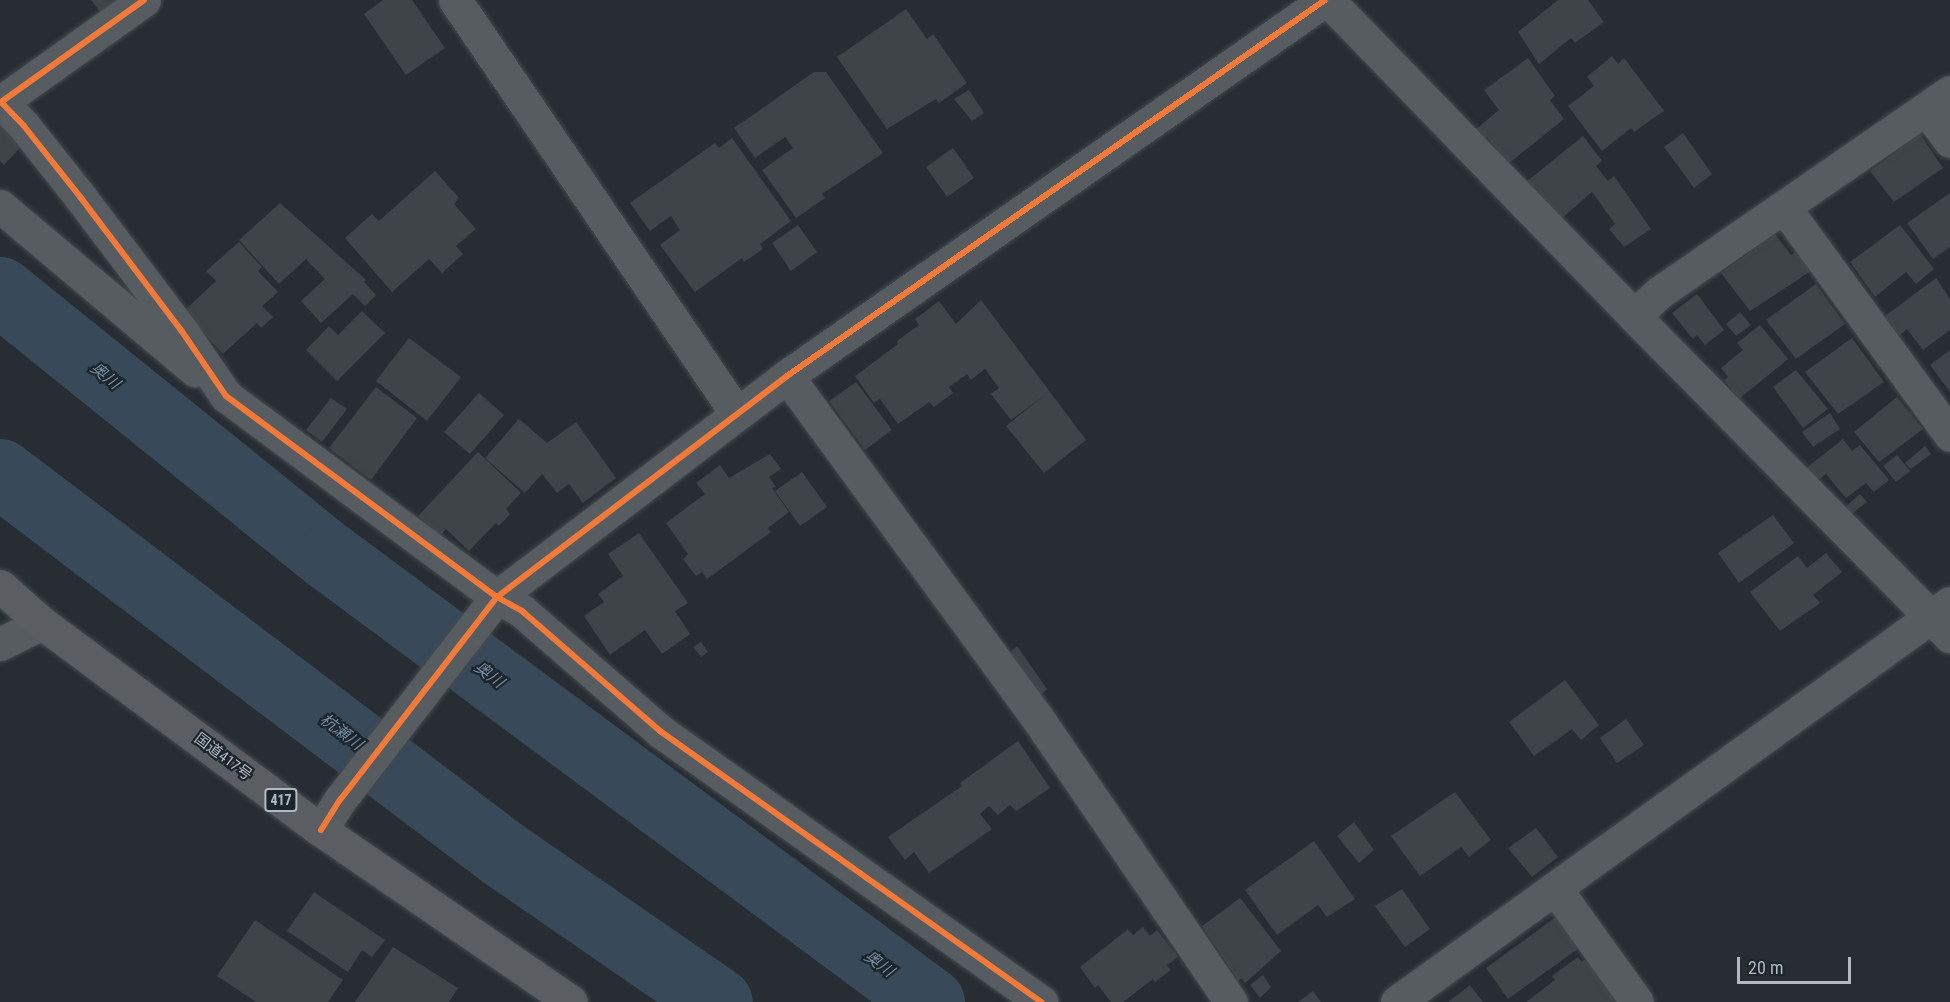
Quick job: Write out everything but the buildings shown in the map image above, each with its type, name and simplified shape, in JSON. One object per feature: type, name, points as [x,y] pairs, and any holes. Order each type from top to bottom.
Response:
[{"type":"highway","name":"国道417号","points":[[0,586],[42,623],[321,830],[571,1002]]},
{"type":"street","points":[[144,0],[1,101],[24,126],[81,198],[180,330],[226,396]]},
{"type":"street","points":[[321,830],[340,800],[469,630],[497,597],[787,376],[1327,0],[1634,316],[1944,619],[1555,888],[1397,1002]]},
{"type":"street","points":[[466,4],[737,414]]},
{"type":"street","points":[[1634,316],[1660,292],[1938,100],[1950,141]]},
{"type":"street","points":[[0,206],[226,396],[497,597],[522,611],[660,731],[947,938],[1041,1002]]},
{"type":"street","points":[[1784,207],[1950,435]]},
{"type":"street","points":[[787,376],[1036,716],[1231,1002]]},
{"type":"street","points":[[0,644],[42,623]]},
{"type":"street","points":[[1555,888],[1637,1002]]},
{"type":"waterway","name":"奥川","points":[[0,291],[330,557],[930,1002]]},
{"type":"waterway","name":"杭瀬川","points":[[0,473],[502,853],[718,1002]]},
{"type":"cycle path","points":[[144,0],[1,102],[24,126],[81,198],[181,330],[226,396],[497,597],[522,611],[660,731],[1041,1002]]},
{"type":"cycle path","points":[[321,830],[340,800],[497,597],[787,376],[1325,0]]}]
